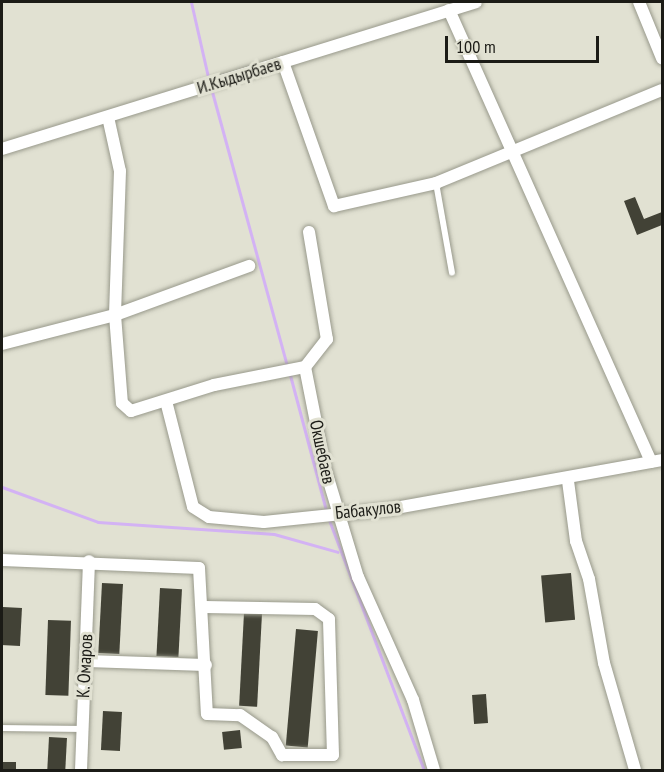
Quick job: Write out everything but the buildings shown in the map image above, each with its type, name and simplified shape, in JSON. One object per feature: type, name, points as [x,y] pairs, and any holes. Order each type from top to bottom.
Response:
[{"type":"street","name":"И.Кыдырбаев","points":[[2,149],[476,2]]},
{"type":"street","points":[[639,2],[663,58]]},
{"type":"street","name":"Бабакулов","points":[[166,401],[193,507],[209,517],[264,522],[336,513],[568,481],[657,461],[509,152],[449,10]]},
{"type":"street","points":[[283,62],[334,206],[436,183],[663,90]]},
{"type":"street","points":[[108,117],[120,171],[115,315],[122,402],[131,411],[305,367],[327,339],[309,232]]},
{"type":"street","points":[[2,344],[115,315],[249,266]]},
{"type":"street","name":"Окшебаев","points":[[305,367],[336,513],[413,700],[434,771]]},
{"type":"street","points":[[568,481],[576,541],[589,579],[604,663],[635,771]]},
{"type":"street","points":[[2,560],[89,561],[199,568],[205,607],[207,714],[240,716],[272,737],[282,755],[333,755],[328,619],[315,609],[205,607]]},
{"type":"street","name":"К. Омаров","points":[[81,771],[89,561]]},
{"type":"street","points":[[86,661],[206,665]]},
{"type":"lane","points":[[436,183],[452,273]]},
{"type":"lane","points":[[2,728],[82,729]]},
{"type":"waterway","points":[[191,2],[209,81]]},
{"type":"waterway","points":[[211,88],[287,366]]},
{"type":"waterway","points":[[290,375],[326,510]]},
{"type":"waterway","points":[[2,487],[98,522],[274,534],[338,552]]},
{"type":"waterway","points":[[329,520],[424,770]]}]
